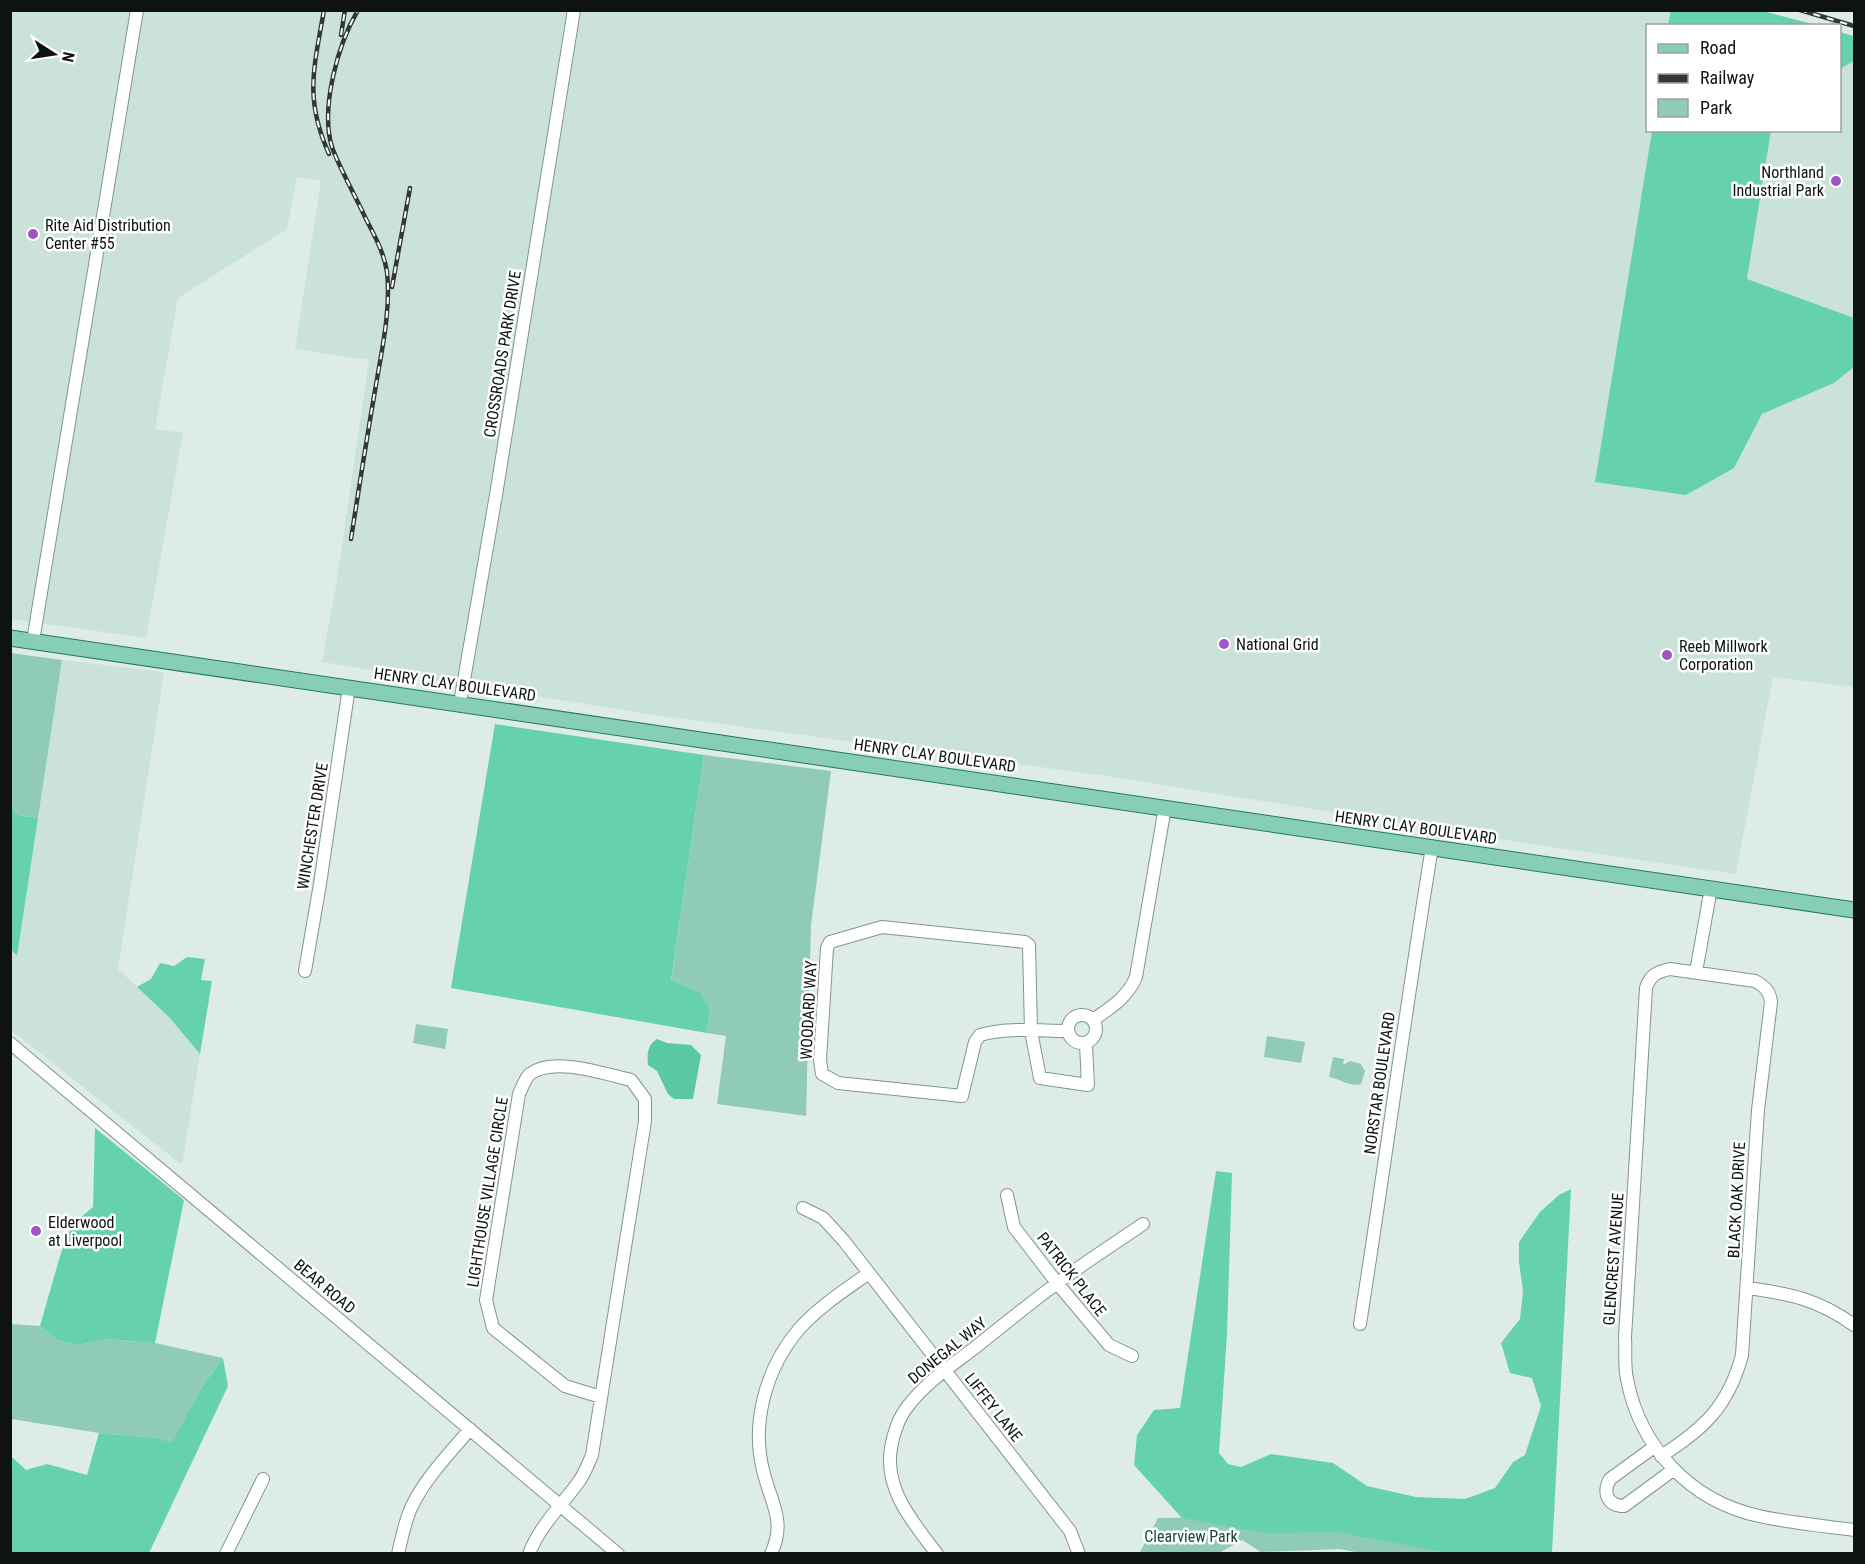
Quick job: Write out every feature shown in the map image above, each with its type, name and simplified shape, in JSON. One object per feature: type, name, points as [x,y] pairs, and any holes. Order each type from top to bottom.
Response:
[{"type":"main road","name":"HENRY CLAY BOULEVARD","points":[[10,638],[1854,910]]},
{"type":"street","points":[[33,641],[137,10]]},
{"type":"street","name":"CROSSROADS PARK DRIVE","points":[[460,703],[574,10]]},
{"type":"street","name":"WINCHESTER DRIVE","points":[[305,971],[349,687]]},
{"type":"street","points":[[1086,1044],[1076,1043],[1068,1031],[1069,1023],[1078,1015],[1086,1015],[1093,1020],[1113,1007],[1134,981],[1138,969],[1165,807]]},
{"type":"street","name":"NORSTAR BOULEVARD","points":[[1360,1324],[1432,847]]},
{"type":"street","points":[[1696,972],[1711,888]]},
{"type":"street","name":"WOODARD WAY","points":[[1068,1031],[1031,1031],[993,1031],[980,1035],[975,1042],[962,1096],[838,1083],[822,1074],[820,1060],[827,948],[830,942],[882,927],[1024,942],[1029,945],[1031,1031],[1040,1078],[1088,1085],[1086,1044],[1096,1034],[1097,1029],[1093,1020]]},
{"type":"street","name":"GLENCREST AVENUE","points":[[1696,972],[1670,969],[1658,972],[1649,979],[1646,987],[1625,1347],[1626,1376],[1633,1404],[1643,1428],[1673,1470],[1708,1497],[1758,1516],[1854,1530]]},
{"type":"street","name":"BLACK OAK DRIVE","points":[[1673,1470],[1624,1506],[1614,1505],[1605,1493],[1610,1479],[1637,1459],[1677,1446],[1710,1417],[1723,1402],[1736,1379],[1742,1355],[1748,1288],[1758,1110],[1770,996],[1764,987],[1755,981],[1696,972]]},
{"type":"street","name":"BEAR ROAD","points":[[10,1043],[618,1554]]},
{"type":"street","name":"LIGHTHOUSE VILLAGE CIRCLE","points":[[529,1554],[560,1505],[579,1482],[592,1455],[645,1121],[645,1099],[631,1080],[567,1066],[542,1068],[529,1074],[519,1094],[486,1300],[493,1328],[565,1386],[601,1397]]},
{"type":"street","name":"PATRICK PLACE","points":[[1007,1195],[1014,1227],[1057,1283],[1109,1345],[1132,1356]]},
{"type":"street","name":"LIFFEY LANE","points":[[803,1208],[823,1218],[869,1273],[1070,1531],[1079,1554]]},
{"type":"street","name":"DONEGAL WAY","points":[[937,1554],[899,1502],[890,1466],[891,1449],[897,1426],[905,1409],[945,1371],[1057,1283],[1143,1224]]},
{"type":"street","points":[[771,1554],[777,1541],[779,1525],[777,1511],[761,1462],[758,1438],[764,1396],[776,1364],[801,1327],[829,1302],[869,1273]]},
{"type":"street","points":[[1748,1288],[1785,1293],[1809,1300],[1854,1325]]},
{"type":"street","points":[[398,1554],[413,1504],[431,1475],[470,1429]]},
{"type":"street","points":[[226,1554],[263,1479]]},
{"type":"shaded area","points":[[1671,10],[1763,11],[1812,24],[1668,24]]},
{"type":"shaded area","points":[[11,11],[1671,11],[1668,24],[1646,24],[1646,132],[1652,132],[1595,482],[1734,468],[1762,414],[1834,383],[1854,367],[1854,687],[1773,677],[1736,874],[1537,845],[1100,775],[648,714],[322,662],[337,580],[369,360],[295,349],[321,181],[297,177],[287,229],[178,298],[155,429],[183,433],[146,638],[11,619]]},
{"type":"shaded area","points":[[1841,32],[1854,36],[1854,61],[1841,68]]},
{"type":"shaded area","points":[[1854,61],[1854,318],[1747,279],[1771,132],[1841,132],[1841,68]]},
{"type":"shaded area","points":[[1652,132],[1771,132],[1747,279],[1854,318],[1854,367],[1834,383],[1762,414],[1734,468],[1686,495],[1595,482]]},
{"type":"shaded area","points":[[62,660],[164,672],[118,969],[169,1017],[200,1054],[182,1165],[11,1030],[10,948],[17,955]]},
{"type":"shaded area","points":[[495,724],[704,755],[671,981],[700,993],[710,1009],[707,1033],[451,988]]},
{"type":"shaded area","points":[[11,806],[18,815],[38,818],[17,956],[10,948]]},
{"type":"shaded area","points":[[187,957],[205,959],[201,980],[212,981],[200,1054],[169,1017],[137,987],[151,979],[160,963],[174,966]]},
{"type":"shaded area","points":[[657,1039],[667,1043],[691,1045],[701,1055],[693,1099],[674,1099],[668,1094],[657,1071],[648,1065],[648,1050]]},
{"type":"shaded area","points":[[95,1128],[184,1200],[155,1343],[106,1339],[78,1345],[57,1340],[40,1326],[60,1256],[72,1225],[93,1207]]},
{"type":"shaded area","points":[[1216,1171],[1232,1173],[1227,1334],[1219,1453],[1228,1464],[1241,1467],[1271,1454],[1333,1463],[1367,1486],[1416,1497],[1465,1499],[1495,1488],[1513,1462],[1525,1455],[1541,1406],[1532,1378],[1510,1373],[1501,1343],[1520,1319],[1523,1291],[1519,1242],[1540,1212],[1559,1195],[1571,1189],[1552,1553],[1448,1553],[1337,1532],[1264,1533],[1182,1518],[1134,1465],[1137,1435],[1154,1410],[1180,1408]]},
{"type":"shaded area","points":[[223,1358],[228,1386],[149,1553],[11,1553],[11,1456],[26,1470],[47,1464],[87,1475],[99,1433],[157,1438],[172,1443],[201,1388]]},
{"type":"green space","points":[[11,653],[62,660],[38,818],[18,815],[11,806]]},
{"type":"green space","points":[[704,755],[831,771],[811,925],[806,1116],[717,1104],[726,1036],[707,1033],[710,1009],[671,982]]},
{"type":"green space","points":[[416,1024],[448,1029],[445,1049],[413,1043]]},
{"type":"green space","points":[[1267,1036],[1305,1042],[1301,1063],[1264,1057]]},
{"type":"green space","points":[[1333,1057],[1344,1059],[1343,1065],[1350,1061],[1361,1064],[1365,1071],[1361,1084],[1349,1084],[1329,1077]]},
{"type":"green space","points":[[10,1324],[40,1326],[57,1340],[78,1345],[106,1339],[155,1343],[223,1358],[201,1388],[172,1444],[157,1438],[99,1433],[11,1419]]},
{"type":"green space","name":"Clearview Park","points":[[1216,1517],[1330,1525],[1492,1553],[1366,1554],[1340,1549],[1261,1552],[1242,1540],[1219,1553],[1139,1554],[1158,1518]]},
{"type":"railway","points":[[324,10],[313,83],[316,116],[329,154]]},
{"type":"railway","points":[[341,35],[345,10]]},
{"type":"railway","points":[[351,539],[388,300],[384,258],[335,155],[329,131],[328,114],[333,77],[344,40],[358,10]]},
{"type":"railway","points":[[1800,10],[1854,26]]},
{"type":"railway","points":[[392,287],[410,188]]},
{"type":"place","name":"Northland Industrial Park","points":[[1836,181]]},
{"type":"place","name":"Rite Aid Distribution Center #55","points":[[33,234]]},
{"type":"place","name":"National Grid","points":[[1224,644]]},
{"type":"place","name":"Reeb Millwork Corporation","points":[[1667,655]]},
{"type":"place","name":"Elderwood at Liverpool","points":[[36,1231]]}]
